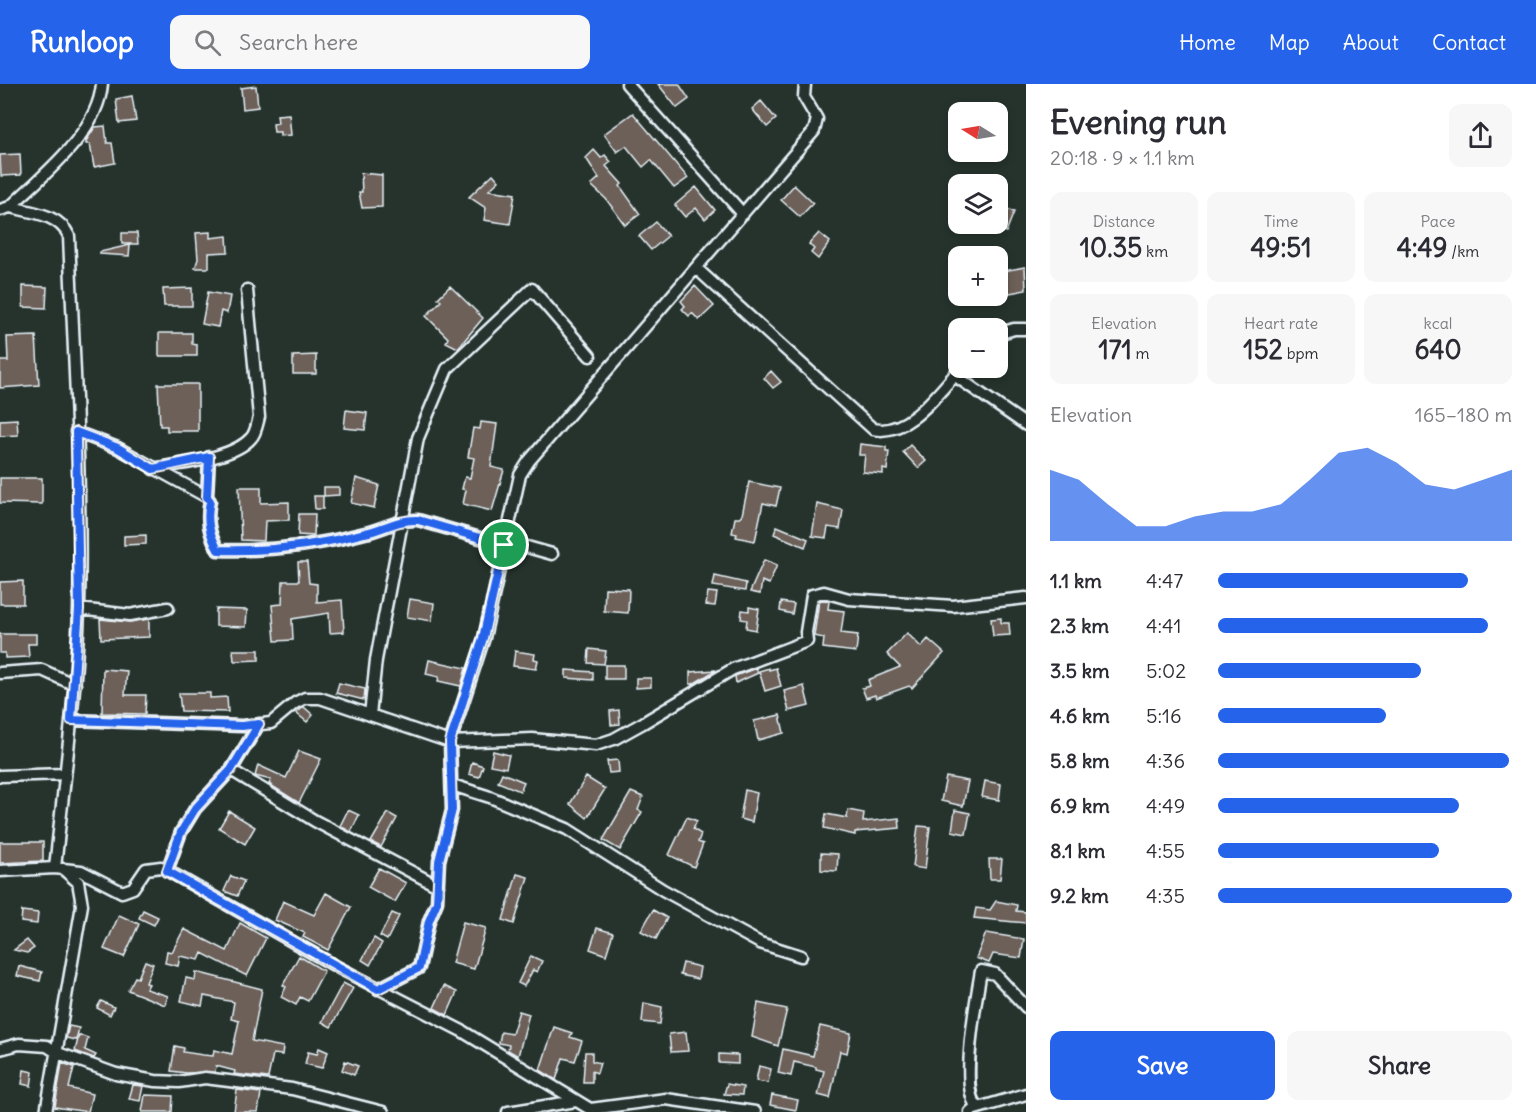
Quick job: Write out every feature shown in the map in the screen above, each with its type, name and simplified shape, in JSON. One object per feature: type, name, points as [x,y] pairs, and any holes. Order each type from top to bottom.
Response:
[{"type":"street","points":[[5,208],[78,138],[94,115],[102,84]]},
{"type":"street","points":[[627,84],[743,214]]},
{"type":"street","points":[[378,989],[419,968],[429,921],[437,902],[439,861],[452,810],[450,742],[483,638],[517,488],[524,467],[814,131],[817,118],[804,97],[805,84]]},
{"type":"street","points":[[5,208],[48,217],[65,227],[69,236],[79,609],[75,685],[65,774],[59,868]]},
{"type":"street","points":[[696,268],[873,429],[883,431],[900,427],[950,378]]},
{"type":"street","points":[[370,715],[376,660],[418,438],[447,369],[532,289],[590,356]]},
{"type":"street","points":[[153,469],[209,457],[237,448],[251,438],[256,429],[259,417],[247,290]]},
{"type":"street","points":[[1008,331],[1026,329]]},
{"type":"street","points":[[966,378],[1026,425]]},
{"type":"street","points":[[76,432],[118,448],[207,497]]},
{"type":"street","points":[[209,457],[207,497],[210,501],[207,517],[211,538],[218,550],[264,551],[311,546],[367,533],[404,519],[418,520],[504,545],[527,547],[552,554]]},
{"type":"street","points":[[71,720],[242,726],[276,720],[304,698],[320,698],[450,742],[532,740],[596,745],[614,739],[733,669],[807,641],[812,595],[824,592],[849,599],[952,606],[1026,598]]},
{"type":"street","points":[[79,609],[130,615],[168,608]]},
{"type":"street","points":[[0,673],[42,670],[75,685]]},
{"type":"street","points":[[167,871],[181,832],[195,809],[231,770],[259,724]]},
{"type":"street","points":[[231,770],[315,820],[438,886]]},
{"type":"street","points":[[0,776],[65,774]]},
{"type":"street","points":[[452,786],[490,797],[567,828],[663,890],[760,943],[801,956]]},
{"type":"street","points":[[0,871],[59,868],[81,872],[122,892],[133,888],[146,869],[158,866],[378,989],[462,1031],[593,1111],[666,1099],[719,1110],[755,1112]]},
{"type":"street","points":[[46,1112],[82,904],[78,882],[59,868]]},
{"type":"street","points":[[972,1111],[977,1106],[970,1096],[969,1067],[981,971],[995,974],[1026,1008]]},
{"type":"street","points":[[0,1049],[30,1044],[47,1046],[58,1053],[116,1074],[155,1081],[179,1082],[205,1078],[292,1089],[383,1112]]},
{"type":"street","points":[[972,1111],[1026,1094]]},
{"type":"street","points":[[508,1112],[576,1101]]},
{"type":"building","points":[[658,84],[679,84],[689,99],[677,108]]},
{"type":"building","points":[[256,86],[258,107],[243,109],[241,88]]},
{"type":"building","points":[[132,96],[136,121],[119,123],[116,99]]},
{"type":"building","points":[[761,101],[776,119],[767,127],[752,109]]},
{"type":"building","points":[[633,113],[688,178],[674,188],[651,160],[643,167],[626,146],[617,152],[604,134]]},
{"type":"building","points":[[289,114],[291,135],[280,136],[280,132],[274,132],[273,124],[278,123],[277,115]]},
{"type":"building","points":[[105,126],[107,143],[112,143],[115,163],[94,167],[90,144],[86,144],[86,141],[95,127]]},
{"type":"building","points":[[594,150],[601,158],[605,155],[611,162],[606,166],[622,184],[620,186],[640,214],[625,225],[606,199],[591,185],[599,178],[586,158]]},
{"type":"building","points":[[20,154],[21,175],[1,176],[0,155]]},
{"type":"building","points":[[361,173],[382,175],[382,207],[362,208],[359,192],[362,192]]},
{"type":"building","points":[[493,174],[499,181],[489,190],[515,194],[510,224],[484,220],[486,208],[469,197]]},
{"type":"building","points":[[794,185],[813,203],[800,217],[781,200]]},
{"type":"building","points":[[696,187],[715,210],[705,219],[696,208],[685,217],[675,205]]},
{"type":"building","points":[[1008,209],[1014,212],[1008,227]]},
{"type":"building","points":[[656,222],[668,236],[651,250],[639,236]]},
{"type":"building","points":[[210,232],[210,238],[227,236],[228,252],[209,253],[209,268],[195,268],[198,259],[196,233]]},
{"type":"building","points":[[122,233],[137,233],[138,244],[122,244]]},
{"type":"building","points":[[819,233],[830,242],[818,259],[811,253],[814,249],[809,244]]},
{"type":"building","points":[[130,245],[129,256],[100,254],[100,252]]},
{"type":"building","points":[[1025,267],[1026,290],[1008,293],[1008,270]]},
{"type":"building","points":[[23,286],[47,287],[46,308],[23,307]]},
{"type":"building","points":[[450,286],[483,318],[458,348],[446,342],[448,338],[426,316],[441,301],[438,298]]},
{"type":"building","points":[[695,286],[714,306],[699,320],[692,313],[689,316],[682,309],[685,306],[681,301]]},
{"type":"building","points":[[192,288],[192,306],[164,306],[163,289]]},
{"type":"building","points":[[208,292],[230,296],[227,313],[221,311],[218,327],[202,324]]},
{"type":"building","points":[[159,333],[192,333],[192,344],[197,345],[197,356],[159,356]]},
{"type":"building","points":[[36,336],[39,385],[0,388],[0,361],[8,361],[7,337]]},
{"type":"building","points":[[316,355],[316,374],[293,374],[293,356]]},
{"type":"building","points":[[771,371],[781,382],[773,388],[764,378]]},
{"type":"building","points":[[158,384],[198,384],[198,431],[167,431],[167,426],[160,426]]},
{"type":"building","points":[[346,410],[367,413],[365,430],[344,428]]},
{"type":"building","points":[[17,419],[18,435],[0,436],[0,420]]},
{"type":"building","points":[[481,422],[497,424],[491,467],[504,470],[492,511],[463,504],[466,490],[462,489],[465,477],[470,478],[474,458],[468,457],[473,428],[480,429]]},
{"type":"building","points":[[860,444],[886,447],[886,451],[889,451],[887,470],[883,469],[883,474],[863,472],[865,455],[859,455]]},
{"type":"building","points":[[910,445],[926,461],[918,468],[903,452]]},
{"type":"building","points":[[0,478],[42,478],[42,504],[0,503]]},
{"type":"building","points":[[356,478],[379,485],[374,508],[351,503]]},
{"type":"building","points":[[749,482],[780,488],[776,506],[763,503],[755,541],[736,537],[737,534],[732,533],[735,518],[740,518],[742,515]]},
{"type":"building","points":[[239,487],[261,487],[261,503],[289,502],[289,520],[265,521],[264,541],[241,540]]},
{"type":"building","points":[[324,487],[339,487],[339,495],[324,496]]},
{"type":"building","points":[[314,496],[323,496],[323,509],[315,509]]},
{"type":"building","points":[[817,504],[843,510],[840,529],[828,527],[826,538],[812,536]]},
{"type":"building","points":[[299,514],[315,514],[314,536],[298,535]]},
{"type":"building","points":[[777,526],[808,539],[805,547],[774,534]]},
{"type":"building","points":[[146,535],[146,544],[124,545],[124,536]]},
{"type":"building","points":[[764,560],[777,565],[769,584],[762,581],[760,594],[750,592]]},
{"type":"building","points":[[298,562],[307,562],[309,583],[317,584],[317,602],[342,600],[344,632],[330,633],[329,613],[292,619],[293,640],[275,641],[272,605],[282,604],[283,581],[299,581]]},
{"type":"building","points":[[715,576],[746,583],[745,591],[713,586]]},
{"type":"building","points":[[23,581],[23,604],[0,604],[0,582]]},
{"type":"building","points":[[605,588],[629,589],[628,613],[604,611]]},
{"type":"building","points":[[708,592],[717,593],[715,606],[706,605]]},
{"type":"building","points":[[410,599],[434,603],[432,621],[407,617]]},
{"type":"building","points":[[819,601],[829,601],[828,609],[844,611],[841,633],[858,635],[856,652],[823,648],[824,638],[814,636]]},
{"type":"building","points":[[781,602],[794,604],[792,614],[780,611]]},
{"type":"building","points":[[749,607],[759,609],[756,630],[746,628],[747,620],[741,619],[742,610],[749,611]]},
{"type":"building","points":[[216,609],[247,610],[246,627],[216,626]]},
{"type":"building","points":[[1001,618],[1001,623],[1009,623],[1010,635],[993,636],[991,619]]},
{"type":"building","points":[[100,619],[129,622],[149,619],[149,637],[101,639]]},
{"type":"building","points":[[907,633],[921,647],[928,639],[944,653],[912,688],[909,686],[876,698],[875,695],[866,698],[862,688],[870,686],[868,680],[900,667],[887,654]]},
{"type":"building","points":[[0,634],[36,634],[36,644],[28,644],[29,657],[5,658],[5,653],[0,653]]},
{"type":"building","points":[[589,649],[606,651],[604,664],[588,663]]},
{"type":"building","points":[[233,650],[259,650],[259,660],[234,661]]},
{"type":"building","points":[[515,651],[535,654],[534,659],[538,660],[536,669],[513,666]]},
{"type":"building","points":[[429,660],[466,668],[461,686],[438,681],[439,677],[426,674]]},
{"type":"building","points":[[605,665],[624,665],[624,679],[605,679]]},
{"type":"building","points":[[756,668],[758,673],[736,683],[735,676]]},
{"type":"building","points":[[769,668],[769,670],[776,668],[781,686],[765,691],[759,671]]},
{"type":"building","points":[[103,669],[127,671],[125,695],[146,695],[145,714],[102,713]]},
{"type":"building","points":[[566,670],[593,672],[593,680],[566,678]]},
{"type":"building","points":[[716,670],[693,684],[690,684],[690,672]]},
{"type":"building","points":[[636,678],[651,678],[651,687],[636,688]]},
{"type":"building","points":[[339,683],[365,689],[364,700],[336,693]]},
{"type":"building","points":[[804,686],[809,706],[789,711],[784,691]]},
{"type":"building","points":[[179,693],[210,693],[210,698],[227,697],[228,712],[181,711]]},
{"type":"building","points":[[304,707],[313,715],[307,722],[296,713]]},
{"type":"building","points":[[619,710],[620,724],[611,725],[610,711]]},
{"type":"building","points":[[780,715],[784,733],[758,740],[754,721]]},
{"type":"building","points":[[299,751],[321,759],[299,803],[269,784],[271,780],[255,776],[258,765],[286,778]]},
{"type":"building","points":[[493,751],[509,755],[506,768],[490,765]]},
{"type":"building","points":[[618,760],[619,772],[609,773],[607,761]]},
{"type":"building","points":[[472,762],[483,766],[479,777],[469,774]]},
{"type":"building","points":[[502,773],[524,782],[520,791],[498,782]]},
{"type":"building","points":[[586,777],[605,789],[587,818],[570,804]]},
{"type":"building","points":[[946,777],[968,781],[963,806],[941,801]]},
{"type":"building","points":[[985,781],[1001,784],[999,800],[982,797]]},
{"type":"building","points":[[745,790],[757,793],[752,822],[740,819]]},
{"type":"building","points":[[631,792],[643,797],[638,810],[642,812],[620,850],[603,840]]},
{"type":"building","points":[[348,810],[359,815],[351,832],[340,826]]},
{"type":"building","points":[[848,810],[864,813],[863,822],[899,818],[900,828],[855,832],[855,835],[824,828],[826,814],[847,818]]},
{"type":"building","points":[[955,810],[970,813],[966,834],[952,831]]},
{"type":"building","points":[[229,811],[255,827],[245,844],[219,828]]},
{"type":"building","points":[[388,813],[397,818],[381,847],[371,842]]},
{"type":"building","points":[[687,817],[697,821],[693,829],[701,834],[698,842],[703,844],[694,867],[669,855]]},
{"type":"building","points":[[918,826],[930,827],[925,869],[913,867]]},
{"type":"building","points":[[0,842],[43,842],[43,861],[0,863]]},
{"type":"building","points":[[821,853],[838,854],[837,871],[821,870]]},
{"type":"building","points":[[989,859],[1002,859],[1000,879],[990,879]]},
{"type":"building","points":[[379,868],[406,883],[395,902],[368,887]]},
{"type":"building","points":[[517,874],[528,877],[514,924],[503,920]]},
{"type":"building","points":[[231,876],[244,881],[237,896],[224,891]]},
{"type":"building","points":[[326,893],[351,907],[328,950],[303,937],[305,933],[275,920],[283,901],[314,915]]},
{"type":"building","points":[[996,901],[1017,905],[1016,911],[1026,912],[1026,923],[974,918],[976,908],[990,910]]},
{"type":"building","points":[[143,910],[158,917],[154,925],[139,918]]},
{"type":"building","points":[[653,910],[667,918],[656,939],[641,931]]},
{"type":"building","points":[[22,911],[38,913],[37,924],[21,922]]},
{"type":"building","points":[[392,913],[399,916],[387,940],[380,936]]},
{"type":"building","points":[[119,915],[139,924],[124,957],[104,949]]},
{"type":"building","points":[[463,922],[486,928],[474,969],[452,963]]},
{"type":"building","points":[[240,923],[266,938],[247,976],[202,953],[199,960],[180,956],[178,966],[165,963],[167,951],[172,952],[184,929],[227,951]]},
{"type":"building","points":[[597,928],[613,933],[606,955],[590,949]]},
{"type":"building","points":[[986,933],[1024,939],[1021,958],[993,954],[989,963],[976,958]]},
{"type":"building","points":[[374,938],[382,943],[370,965],[362,960]]},
{"type":"building","points":[[27,940],[34,948],[27,953],[14,950]]},
{"type":"building","points":[[299,956],[324,971],[308,1001],[300,997],[296,1005],[281,997],[286,987],[283,985]]},
{"type":"building","points":[[531,956],[542,961],[537,972],[533,970],[524,986],[518,983]]},
{"type":"building","points":[[145,961],[153,964],[146,989],[168,996],[165,1005],[128,990],[135,977],[138,978]]},
{"type":"building","points":[[683,963],[700,967],[698,979],[680,975]]},
{"type":"building","points":[[19,966],[42,972],[40,981],[17,976]]},
{"type":"building","points":[[196,972],[262,989],[252,1041],[283,1047],[282,1055],[273,1054],[268,1078],[234,1074],[235,1071],[216,1066],[215,1072],[171,1071],[175,1046],[184,1048],[183,1052],[203,1055],[213,1056],[214,1050],[232,1054],[239,1021],[231,1019],[234,1002],[204,996],[202,1006],[181,1001],[186,978],[195,980]]},
{"type":"building","points":[[343,983],[353,988],[331,1027],[322,1022]]},
{"type":"building","points":[[444,986],[457,992],[447,1015],[434,1008]]},
{"type":"building","points":[[101,1001],[114,1007],[110,1015],[97,1008]]},
{"type":"building","points":[[644,1003],[662,1007],[660,1024],[642,1022]]},
{"type":"building","points":[[758,1003],[787,1009],[778,1046],[752,1037]]},
{"type":"building","points":[[519,1011],[529,1014],[518,1056],[508,1050],[509,1045],[499,1043],[501,1032],[512,1034]]},
{"type":"building","points":[[69,1026],[79,1028],[76,1040],[66,1038]]},
{"type":"building","points":[[820,1026],[851,1033],[847,1053],[840,1051],[830,1098],[818,1095],[824,1071],[816,1067],[794,1062],[791,1076],[778,1073],[783,1049],[813,1056]]},
{"type":"building","points":[[554,1027],[572,1033],[570,1037],[582,1041],[575,1061],[563,1058],[556,1080],[540,1070]]},
{"type":"building","points":[[686,1032],[688,1051],[671,1052],[669,1034]]},
{"type":"building","points":[[79,1035],[88,1038],[85,1050],[96,1055],[94,1058],[75,1051]]},
{"type":"building","points":[[319,1048],[328,1052],[322,1068],[305,1064],[308,1052],[317,1054]]},
{"type":"building","points":[[585,1052],[592,1052],[592,1061],[600,1063],[597,1073],[592,1071],[592,1082],[583,1082]]},
{"type":"building","points":[[719,1054],[738,1055],[738,1064],[719,1063]]},
{"type":"building","points":[[345,1061],[358,1066],[354,1075],[342,1070]]},
{"type":"building","points":[[62,1063],[74,1067],[69,1088],[92,1094],[88,1112],[55,1107]]},
{"type":"building","points":[[759,1066],[771,1069],[768,1083],[756,1081]]},
{"type":"building","points":[[24,1070],[33,1072],[31,1086],[22,1084]]},
{"type":"building","points":[[727,1084],[743,1087],[742,1095],[724,1094]]},
{"type":"building","points":[[133,1085],[143,1086],[140,1101],[129,1099]]},
{"type":"building","points":[[237,1090],[261,1093],[258,1112],[234,1112]]},
{"type":"building","points":[[145,1095],[173,1096],[172,1112],[142,1112]]},
{"type":"building","points":[[772,1095],[798,1100],[796,1110],[770,1105]]},
{"type":"route","points":[[76,432],[118,448],[153,469],[209,457],[207,497],[210,501],[207,517],[211,538],[218,550],[264,551],[311,546],[367,533],[404,519],[418,520],[504,545],[483,638],[468,692],[450,742],[452,810],[439,861],[437,902],[422,946],[419,968],[378,989],[167,871],[181,832],[195,809],[231,770],[259,724],[242,726],[71,720],[79,609],[76,432]]}]
